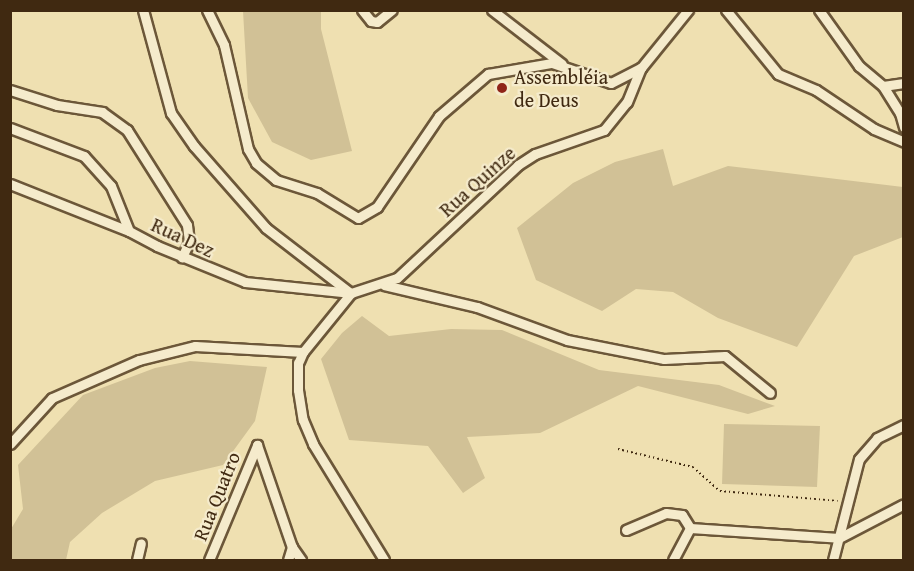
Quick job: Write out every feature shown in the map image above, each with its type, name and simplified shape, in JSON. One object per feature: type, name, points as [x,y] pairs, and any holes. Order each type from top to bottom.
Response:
[{"type":"street","points":[[143,10],[167,102],[194,146],[266,228],[351,293],[303,352],[297,375],[303,420],[313,444],[384,561]]},
{"type":"street","points":[[207,10],[224,45],[248,149],[256,163],[276,180],[317,193],[358,218],[377,207],[439,116],[470,86],[488,74],[562,64]]},
{"type":"street","points":[[362,10],[371,21],[377,22],[392,10]]},
{"type":"street","points":[[492,10],[562,64],[611,83],[641,68],[688,10]]},
{"type":"street","points":[[726,10],[778,74],[816,90],[874,129],[903,142]]},
{"type":"street","points":[[819,10],[859,66],[883,86],[900,113],[903,127]]},
{"type":"street","name":"Rua Quinze","points":[[351,293],[384,285],[422,256],[518,165],[544,151],[604,130],[627,102],[641,68]]},
{"type":"street","points":[[883,86],[903,83]]},
{"type":"street","points":[[10,90],[57,105],[102,112],[127,130],[188,225],[189,242],[182,257]]},
{"type":"street","name":"Rua Dez","points":[[10,128],[84,156],[111,186],[129,231],[182,257],[245,282],[351,293]]},
{"type":"street","points":[[10,184],[129,231]]},
{"type":"street","points":[[384,285],[477,307],[567,340],[664,359],[725,356],[770,393]]},
{"type":"street","points":[[10,444],[52,398],[139,360],[195,346],[303,352]]},
{"type":"street","points":[[832,561],[859,459],[877,438],[903,424]]},
{"type":"street","name":"Rua Quatro","points":[[209,561],[257,445],[292,547]]},
{"type":"street","points":[[690,528],[839,538],[903,504]]},
{"type":"street","points":[[626,530],[675,513],[686,519],[690,528]]},
{"type":"street","points":[[673,561],[690,528]]},
{"type":"street","points":[[137,561],[141,543]]},
{"type":"street","points":[[288,561],[292,547]]},
{"type":"street","points":[[292,547],[301,561]]},
{"type":"path","points":[[618,449],[693,467],[720,491],[848,502]]},
{"type":"shaded area","points":[[243,11],[321,11],[321,29],[352,151],[311,160],[272,142],[248,98]]},
{"type":"shaded area","points":[[663,149],[673,186],[728,166],[903,187],[903,237],[854,256],[797,347],[718,318],[673,292],[636,289],[602,311],[536,280],[517,228],[573,183],[615,162]]},
{"type":"shaded area","points":[[362,316],[389,336],[451,329],[502,330],[599,370],[719,385],[775,406],[748,414],[638,386],[540,433],[467,437],[485,478],[463,493],[428,446],[349,440],[321,359],[342,333]]},
{"type":"shaded area","points":[[190,361],[267,367],[255,421],[223,465],[155,481],[102,513],[70,542],[66,560],[11,560],[11,529],[23,509],[18,465],[83,395],[155,368]]},
{"type":"shaded area","points":[[724,424],[820,426],[817,487],[722,484]]},
{"type":"place","name":"Assembléia de Deus","points":[[502,88]]}]
